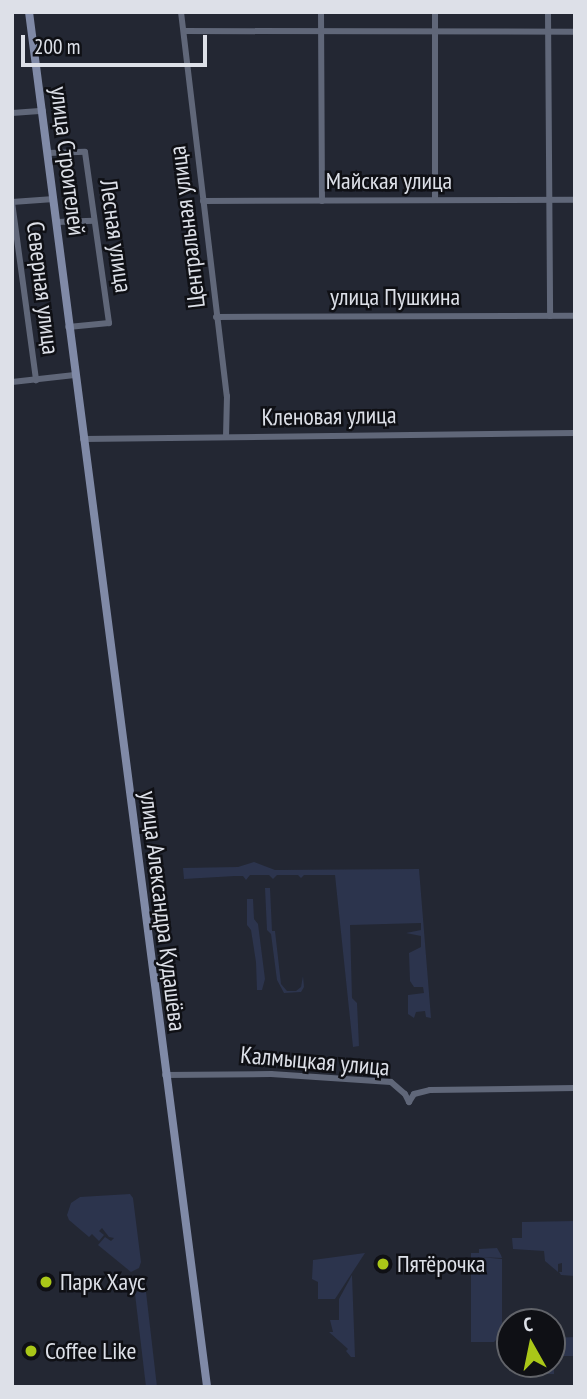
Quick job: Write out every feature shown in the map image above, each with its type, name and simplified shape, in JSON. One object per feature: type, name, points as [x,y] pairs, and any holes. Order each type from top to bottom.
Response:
[{"type":"main road","name":"улица Строителей","points":[[29,12],[83,439]]},
{"type":"main road","name":"улица Александра Кудашёва","points":[[83,439],[207,1387]]},
{"type":"street","name":"Центральная улица","points":[[181,12],[227,396],[226,437]]},
{"type":"street","points":[[321,12],[322,201]]},
{"type":"street","points":[[435,12],[435,200]]},
{"type":"street","points":[[548,12],[550,316]]},
{"type":"street","points":[[184,32],[575,32]]},
{"type":"street","points":[[12,113],[43,111]]},
{"type":"street","name":"Лесная улица","points":[[48,153],[85,152],[109,323],[68,327]]},
{"type":"street","name":"Северная улица","points":[[36,380],[12,202],[54,199]]},
{"type":"street","name":"Майская улица","points":[[203,201],[575,200]]},
{"type":"street","points":[[57,222],[94,221]]},
{"type":"street","name":"улица Пушкина","points":[[216,317],[575,316]]},
{"type":"street","points":[[12,382],[75,375]]},
{"type":"street","name":"Кленовая улица","points":[[83,439],[575,433]]},
{"type":"street","name":"Калмыцкая улица","points":[[165,1075],[271,1074],[391,1082],[405,1094],[409,1102],[414,1094],[430,1090],[575,1088]]},
{"type":"shaded area","points":[[254,862],[275,870],[419,869],[431,1018],[426,1017],[425,1011],[416,1012],[414,1018],[408,1014],[408,995],[424,993],[423,987],[414,987],[410,981],[409,953],[421,947],[421,936],[406,933],[421,930],[421,923],[350,925],[352,998],[357,1003],[359,1046],[353,1047],[335,875],[304,875],[301,878],[298,875],[277,875],[273,879],[269,875],[250,875],[246,880],[243,876],[184,879],[183,868],[238,867]]},
{"type":"shaded area","points":[[265,888],[270,888],[272,931],[275,931],[281,984],[287,991],[296,991],[301,987],[303,976],[304,987],[301,992],[284,993],[277,980],[271,934],[267,930]]},
{"type":"shaded area","points":[[247,899],[253,899],[254,919],[258,924],[265,979],[262,990],[257,990],[256,962],[251,930],[247,925]]},
{"type":"shaded area","points":[[130,1194],[133,1198],[141,1262],[139,1268],[131,1272],[98,1245],[105,1237],[111,1241],[114,1238],[109,1237],[102,1228],[99,1231],[104,1235],[99,1241],[92,1234],[89,1237],[69,1220],[67,1215],[71,1203],[80,1197]]},
{"type":"shaded area","points":[[575,1221],[575,1276],[561,1275],[559,1272],[562,1272],[562,1263],[558,1264],[558,1272],[545,1261],[544,1251],[513,1249],[512,1238],[522,1238],[522,1222]]},
{"type":"shaded area","points":[[497,1248],[502,1258],[480,1257],[502,1259],[502,1308],[496,1308],[494,1342],[471,1342],[471,1253],[479,1253],[479,1249]]},
{"type":"shaded area","points":[[365,1253],[335,1299],[318,1299],[318,1282],[312,1279],[313,1260]]},
{"type":"shaded area","points":[[352,1275],[355,1357],[351,1357],[346,1351],[348,1349],[329,1332],[333,1332],[330,1320],[339,1320],[339,1299]]},
{"type":"shaded area","points":[[140,1289],[146,1292],[157,1387],[146,1387],[135,1294]]},
{"type":"shaded area","points":[[566,1337],[575,1337],[575,1356],[566,1356]]},
{"type":"place","name":"Пятёрочка","points":[[383,1264]]},
{"type":"place","name":"Парк Хаус","points":[[46,1282]]},
{"type":"place","name":"Coffee Like","points":[[31,1351]]}]
